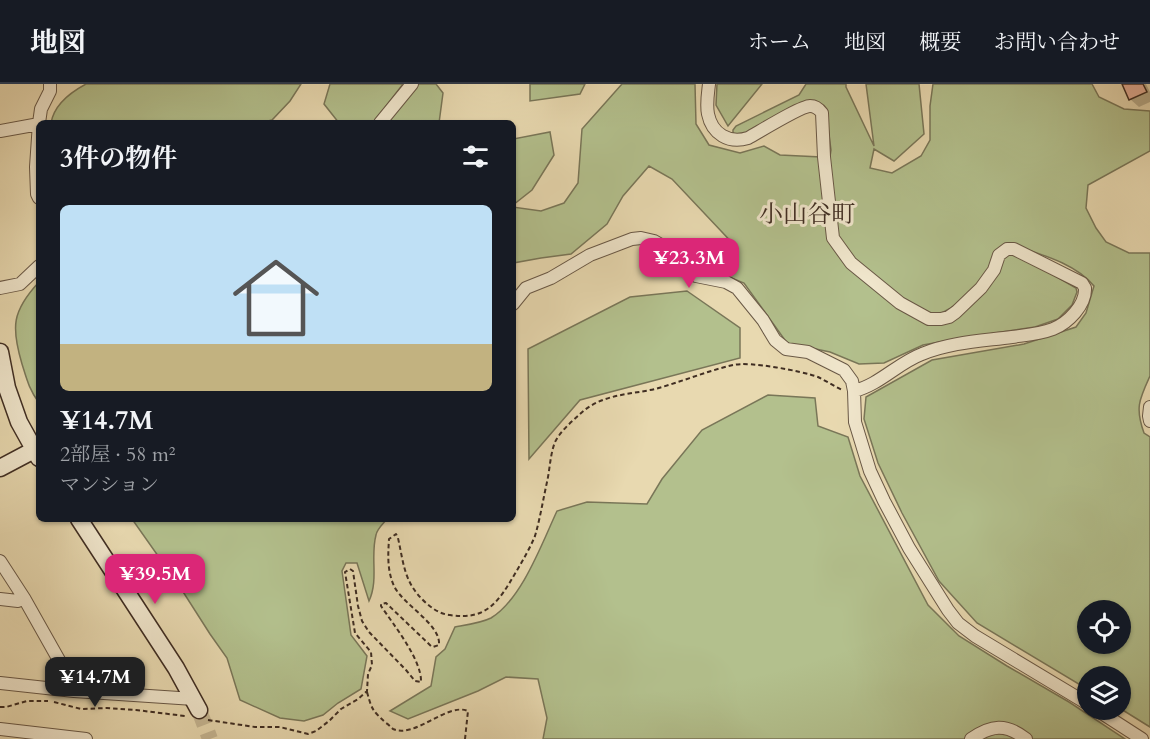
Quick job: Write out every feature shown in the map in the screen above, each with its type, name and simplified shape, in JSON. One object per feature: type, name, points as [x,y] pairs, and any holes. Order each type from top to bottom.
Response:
[{"type":"street","points":[[39,120],[40,109],[50,90],[50,84]]},
{"type":"street","points":[[382,120],[412,84]]},
{"type":"street","points":[[709,84],[708,113],[714,127],[721,136],[727,139],[748,138],[803,107],[814,106],[820,110],[833,238],[852,263],[882,289],[900,303],[928,319],[941,319],[949,316],[970,300],[994,270],[999,255],[1007,249],[1014,249],[1082,284],[1085,288],[1084,300],[1070,318],[1054,329],[964,343],[921,354],[870,385],[854,391]]},
{"type":"street","points":[[0,131],[36,124]]},
{"type":"street","points":[[516,300],[526,288],[551,278],[590,255],[632,239],[641,238],[654,241],[666,248],[685,269],[696,276],[726,282],[737,288],[763,320],[775,340],[786,349],[808,352],[844,370],[852,381],[855,422],[870,471],[909,548],[958,623],[975,636],[1077,697]]},
{"type":"street","points":[[0,288],[20,284],[36,269]]},
{"type":"street","points":[[0,352],[7,388],[18,422],[36,452]]},
{"type":"street","points":[[1150,408],[1150,421]]},
{"type":"street","points":[[0,468],[36,454]]},
{"type":"street","points":[[81,522],[176,668],[197,711]]},
{"type":"street","points":[[0,561],[24,598],[73,685],[74,691]]},
{"type":"street","points":[[0,599],[18,601],[24,598]]},
{"type":"street","points":[[0,683],[74,691],[197,711]]},
{"type":"street","points":[[1112,720],[1142,739]]},
{"type":"street","points":[[971,739],[995,727],[1017,732],[1026,739]]},
{"type":"street","points":[[0,729],[15,735],[86,739]]},
{"type":"path","points":[[465,739],[468,711],[465,709],[454,709],[425,724],[399,731],[394,730],[373,712],[367,691],[368,674],[372,665],[371,652],[355,633],[345,572],[347,570],[350,568],[353,570],[358,606],[362,621],[369,632],[415,681],[421,682],[421,674],[407,642],[381,606],[386,603],[431,646],[439,645],[440,638],[437,633],[401,597],[394,585],[388,563],[389,539],[396,534],[407,576],[415,592],[436,611],[464,616],[475,615],[497,602],[525,556],[535,536],[548,479],[551,454],[556,441],[588,406],[623,394],[654,389],[735,364],[752,363],[816,376],[843,390],[854,391]]},
{"type":"path","points":[[0,707],[27,701],[51,701],[81,709],[197,711],[255,727],[280,727],[308,734],[330,721],[341,709],[367,691]]},
{"type":"green space","points":[[86,84],[301,84],[290,101],[272,120],[52,120],[56,110],[75,91]]},
{"type":"green space","points":[[330,84],[403,84],[375,120],[337,120],[324,104]]},
{"type":"green space","points":[[418,84],[436,84],[443,93],[439,120],[388,120]]},
{"type":"green space","points":[[530,84],[585,84],[580,94],[530,101]]},
{"type":"green space","points":[[622,84],[695,84],[696,124],[709,145],[740,153],[764,146],[780,155],[821,157],[831,239],[898,305],[949,320],[1002,256],[1014,252],[1076,288],[1077,292],[1072,305],[1058,319],[1035,327],[923,345],[884,363],[859,364],[830,352],[787,343],[744,283],[729,277],[738,249],[672,179],[649,166],[623,196],[607,224],[571,254],[516,262],[516,207],[541,211],[564,203],[578,183],[582,129]]},
{"type":"green space","points":[[717,84],[762,84],[728,126],[716,105]]},
{"type":"green space","points":[[806,84],[846,84],[874,146],[866,84],[919,84],[924,134],[894,161],[874,149],[870,168],[892,173],[921,156],[930,140],[930,106],[933,84],[1092,84],[1099,97],[1124,109],[1150,111],[1150,151],[1088,185],[1086,208],[1106,242],[1129,253],[1150,253],[1150,376],[1139,410],[1144,433],[1150,437],[1150,727],[1131,715],[1131,666],[1077,666],[1077,683],[977,623],[939,581],[878,463],[864,419],[866,397],[932,360],[1024,344],[1076,327],[1086,313],[1094,286],[1087,278],[1069,266],[1016,246],[988,269],[979,284],[966,297],[938,315],[929,314],[902,301],[854,261],[836,238],[829,163],[831,150],[826,112],[823,106],[740,137],[733,133],[736,126],[799,95]]},
{"type":"green space","points":[[550,132],[554,155],[532,190],[516,203],[516,138]]},
{"type":"green space","points":[[36,285],[36,398],[25,375],[15,329],[19,311]]},
{"type":"green space","points":[[687,291],[740,328],[740,358],[580,400],[529,459],[528,349],[630,297]]},
{"type":"green space","points":[[768,395],[815,398],[818,426],[848,437],[860,476],[928,605],[959,636],[1077,707],[1077,720],[1096,720],[1125,739],[543,739],[547,718],[538,679],[506,677],[478,691],[408,719],[390,711],[431,686],[436,657],[445,649],[455,627],[491,618],[512,598],[538,554],[557,511],[587,502],[647,504],[662,479],[702,430]]},
{"type":"green space","points":[[134,522],[385,522],[379,529],[374,543],[374,576],[369,601],[357,563],[346,563],[342,571],[351,635],[367,656],[361,689],[323,715],[304,721],[280,718],[240,700],[227,658]]},
{"type":"building","points":[[1122,84],[1143,84],[1147,92],[1129,100]]},
{"type":"tunnel","points":[[199,710],[210,739]]},
{"type":"district","name":"小山谷町","points":[[807,214]]}]
